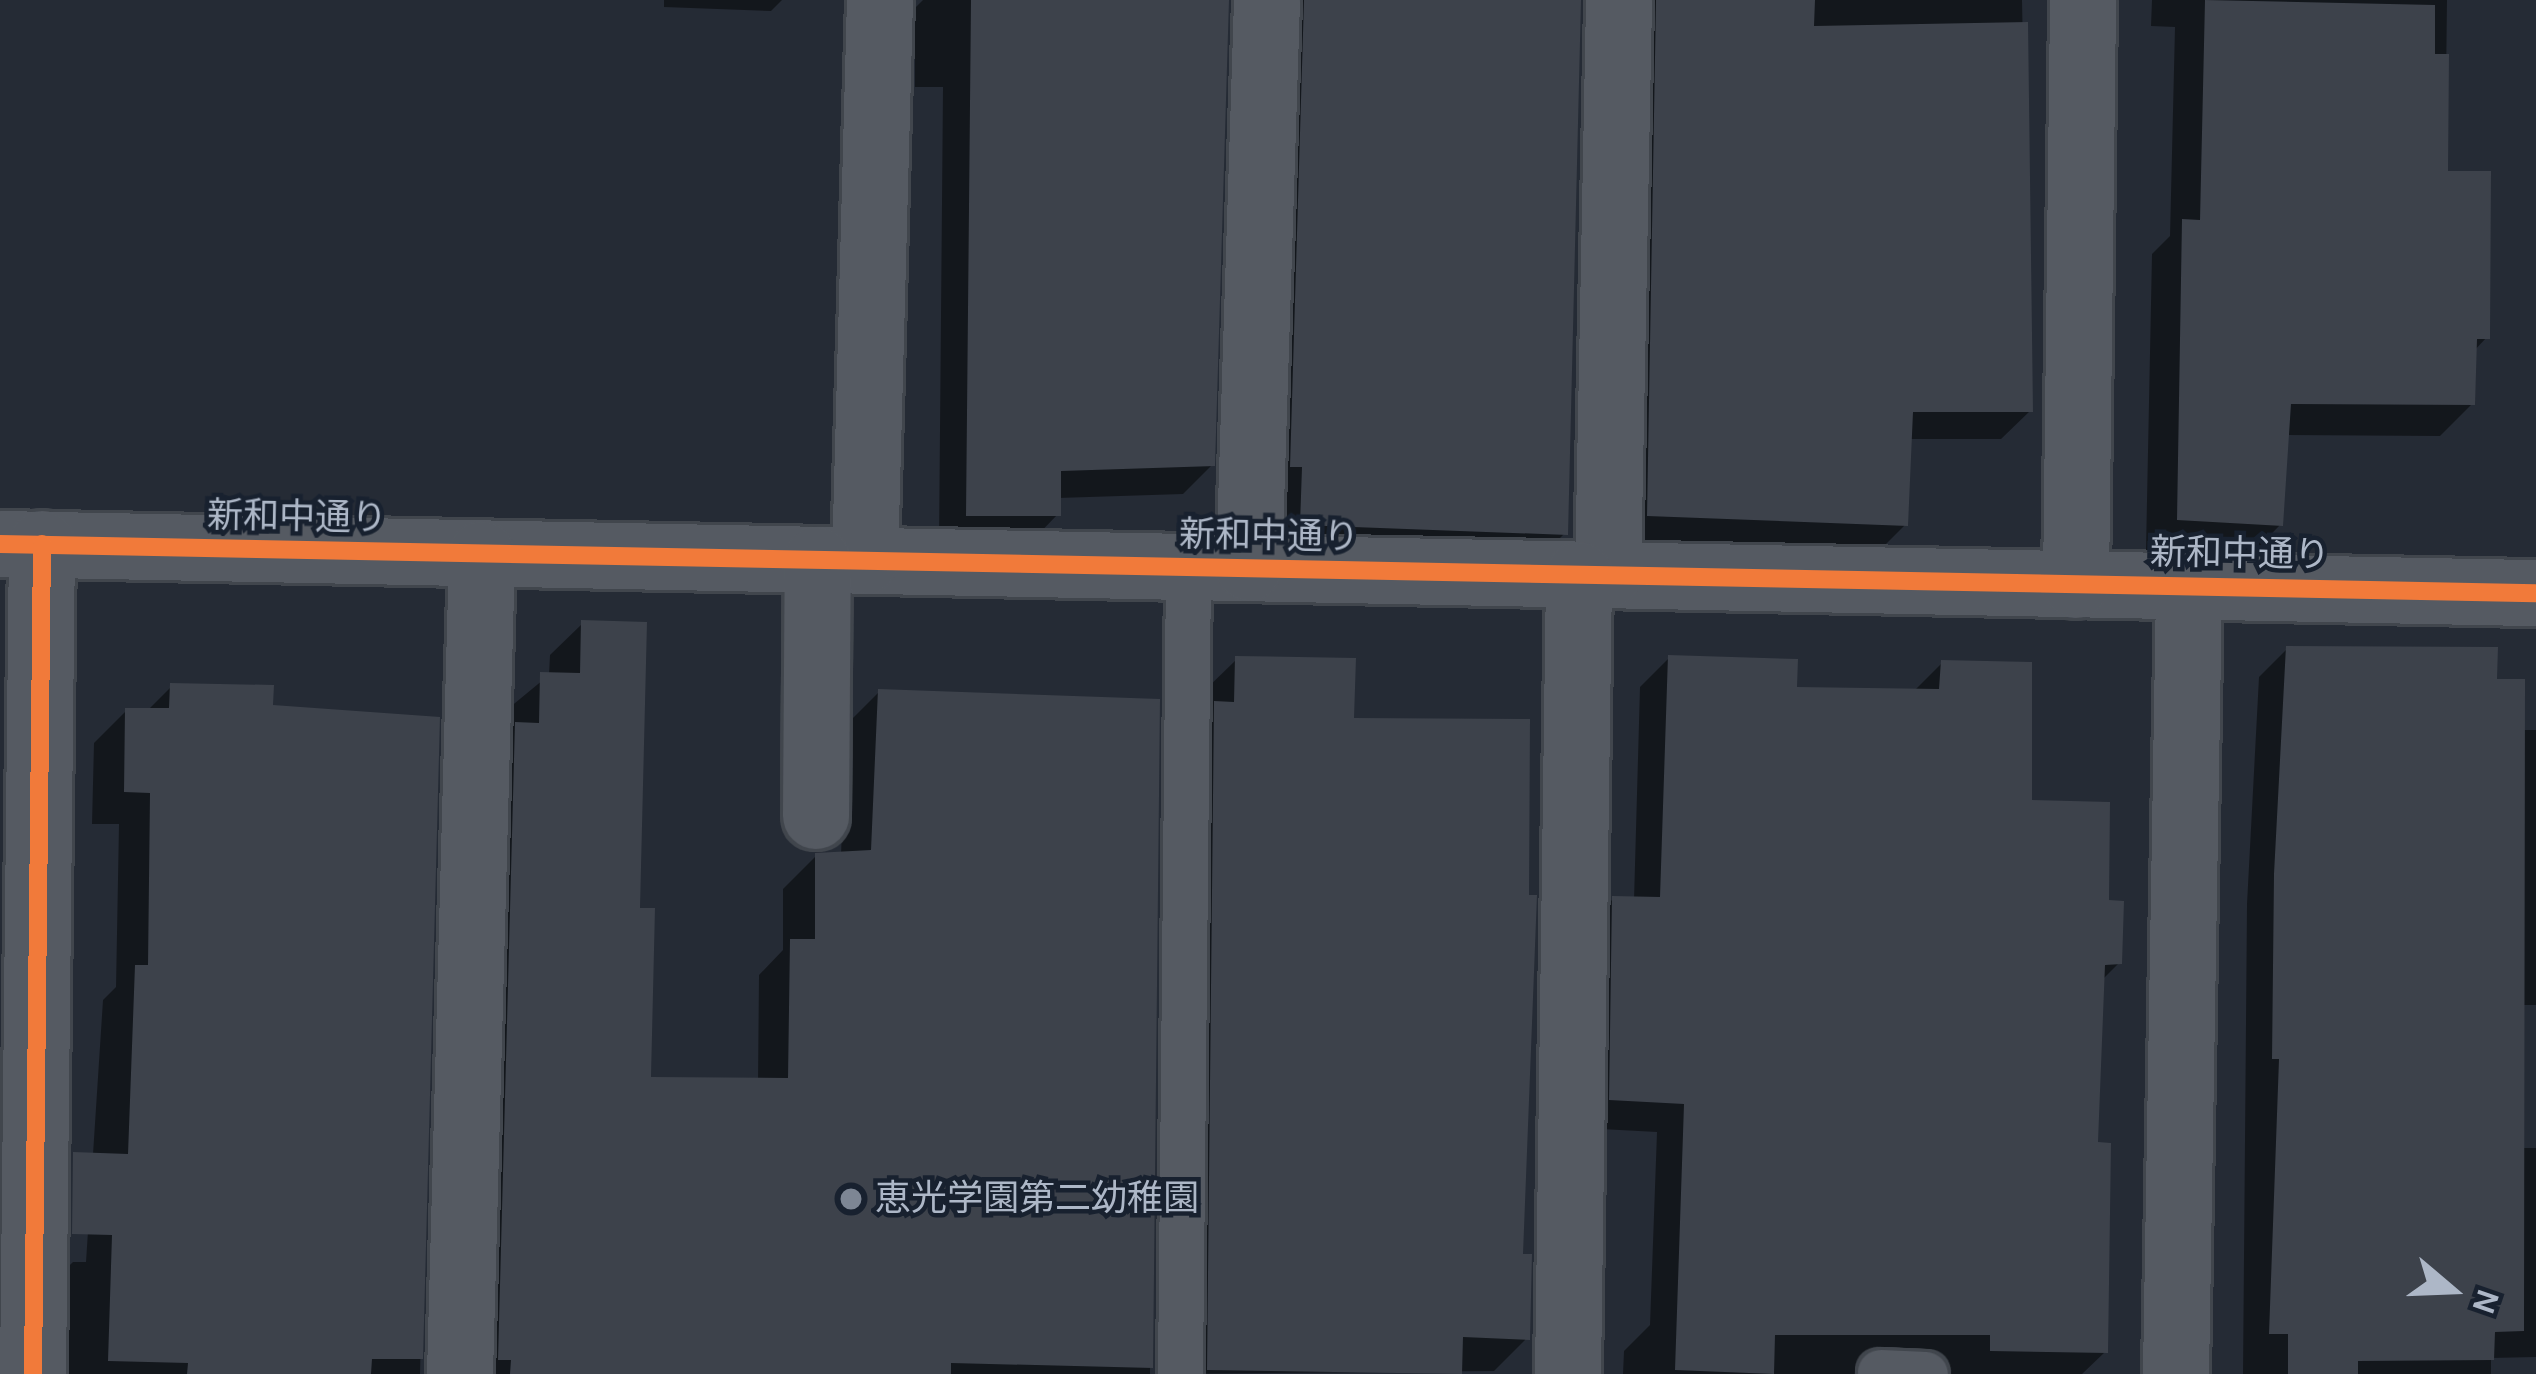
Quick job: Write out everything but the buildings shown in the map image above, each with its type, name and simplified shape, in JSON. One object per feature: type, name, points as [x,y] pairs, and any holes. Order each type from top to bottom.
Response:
[{"type":"street","points":[[816,816],[842,561],[880,0]]},
{"type":"street","points":[[1218,568],[1267,0]]},
{"type":"street","points":[[1568,1374],[1593,575],[1618,0]]},
{"type":"street","points":[[2076,584],[2083,0]]},
{"type":"street","points":[[21,544],[33,1374]]},
{"type":"street","name":"新和中通り","points":[[21,544],[2536,593]]},
{"type":"street","points":[[460,1374],[482,554]]},
{"type":"street","points":[[2176,1374],[2189,586]]},
{"type":"lane","points":[[1180,1374],[1218,568]]},
{"type":"cycle path","points":[[0,544],[2536,593]]},
{"type":"cycle path","points":[[33,1374],[42,544]]},
{"type":"place","name":"恵光学園第二幼稚園","points":[[851,1199]]}]
